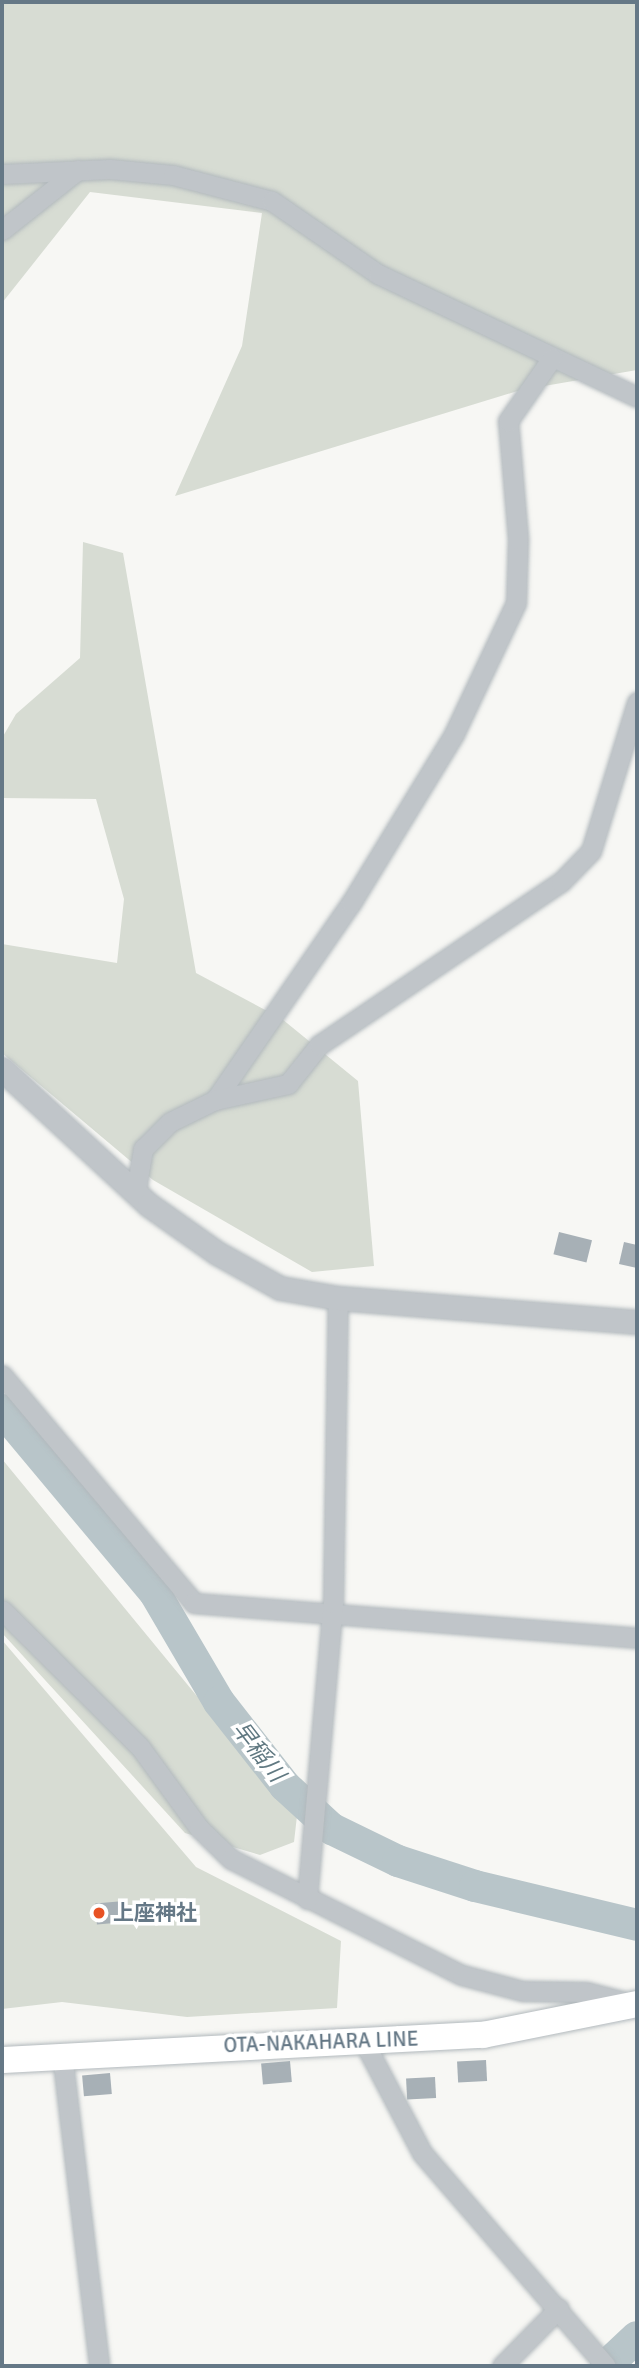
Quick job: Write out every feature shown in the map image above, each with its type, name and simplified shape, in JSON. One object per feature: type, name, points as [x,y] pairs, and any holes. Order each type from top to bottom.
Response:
[{"type":"main road","name":"OTA-NAKAHARA LINE","points":[[2,2060],[62,2054],[483,2035],[637,2004]]},
{"type":"street","points":[[2,230],[78,170]]},
{"type":"street","points":[[2,174],[78,170],[173,175],[272,201],[378,274],[637,397]]},
{"type":"street","points":[[215,1100],[351,903],[454,734],[512,613],[518,539],[508,421],[552,358]]},
{"type":"street","points":[[136,1190],[143,1149],[170,1122],[215,1100],[288,1084],[319,1045],[561,882],[591,850],[637,702]]},
{"type":"street","points":[[2,1069],[136,1190],[250,1273],[280,1288],[338,1298],[637,1322]]},
{"type":"street","points":[[307,1899],[331,1613],[338,1298]]},
{"type":"street","points":[[2,1375],[194,1603],[637,1638]]},
{"type":"street","points":[[2,1610],[140,1747],[199,1828],[231,1859],[463,1975],[522,1991],[586,1992],[637,2004]]},
{"type":"street","points":[[364,2042],[422,2153],[559,2308],[606,2366]]},
{"type":"street","points":[[62,2054],[99,2366]]},
{"type":"street","points":[[502,2366],[559,2308]]},
{"type":"shaded area","points":[[2,2],[637,2],[637,370],[521,390],[175,496],[242,346],[262,213],[90,192],[2,303]]},
{"type":"shaded area","points":[[83,542],[123,553],[196,973],[282,1019],[358,1081],[374,1266],[312,1272],[153,1180],[2,1053],[2,944],[117,963],[124,899],[96,799],[2,798],[2,738],[16,714],[80,658]]},
{"type":"shaded area","points":[[2,1459],[196,1695],[300,1790],[294,1842],[260,1855],[185,1833],[2,1633]]},
{"type":"shaded area","points":[[2,1640],[196,1867],[341,1941],[337,2008],[187,2017],[62,2002],[2,2009]]},
{"type":"building","points":[[559,1232],[592,1240],[586,1263],[553,1254]]},
{"type":"building","points":[[624,1242],[637,1245],[637,1268],[619,1264]]},
{"type":"building","points":[[124,1901],[126,1922],[97,1924],[95,1904]]},
{"type":"building","points":[[486,2060],[487,2081],[458,2082],[457,2062]]},
{"type":"building","points":[[290,2061],[292,2082],[263,2084],[261,2064]]},
{"type":"building","points":[[110,2073],[112,2094],[84,2096],[82,2075]]},
{"type":"building","points":[[435,2077],[436,2098],[407,2099],[406,2079]]},
{"type":"waterway","name":"早稲川","points":[[2,1410],[155,1593],[219,1702],[285,1786],[332,1829],[398,1861],[475,1886],[637,1925]]},
{"type":"waterway","points":[[606,2366],[637,2337]]},
{"type":"place","name":"上座神社","points":[[99,1913]]}]
